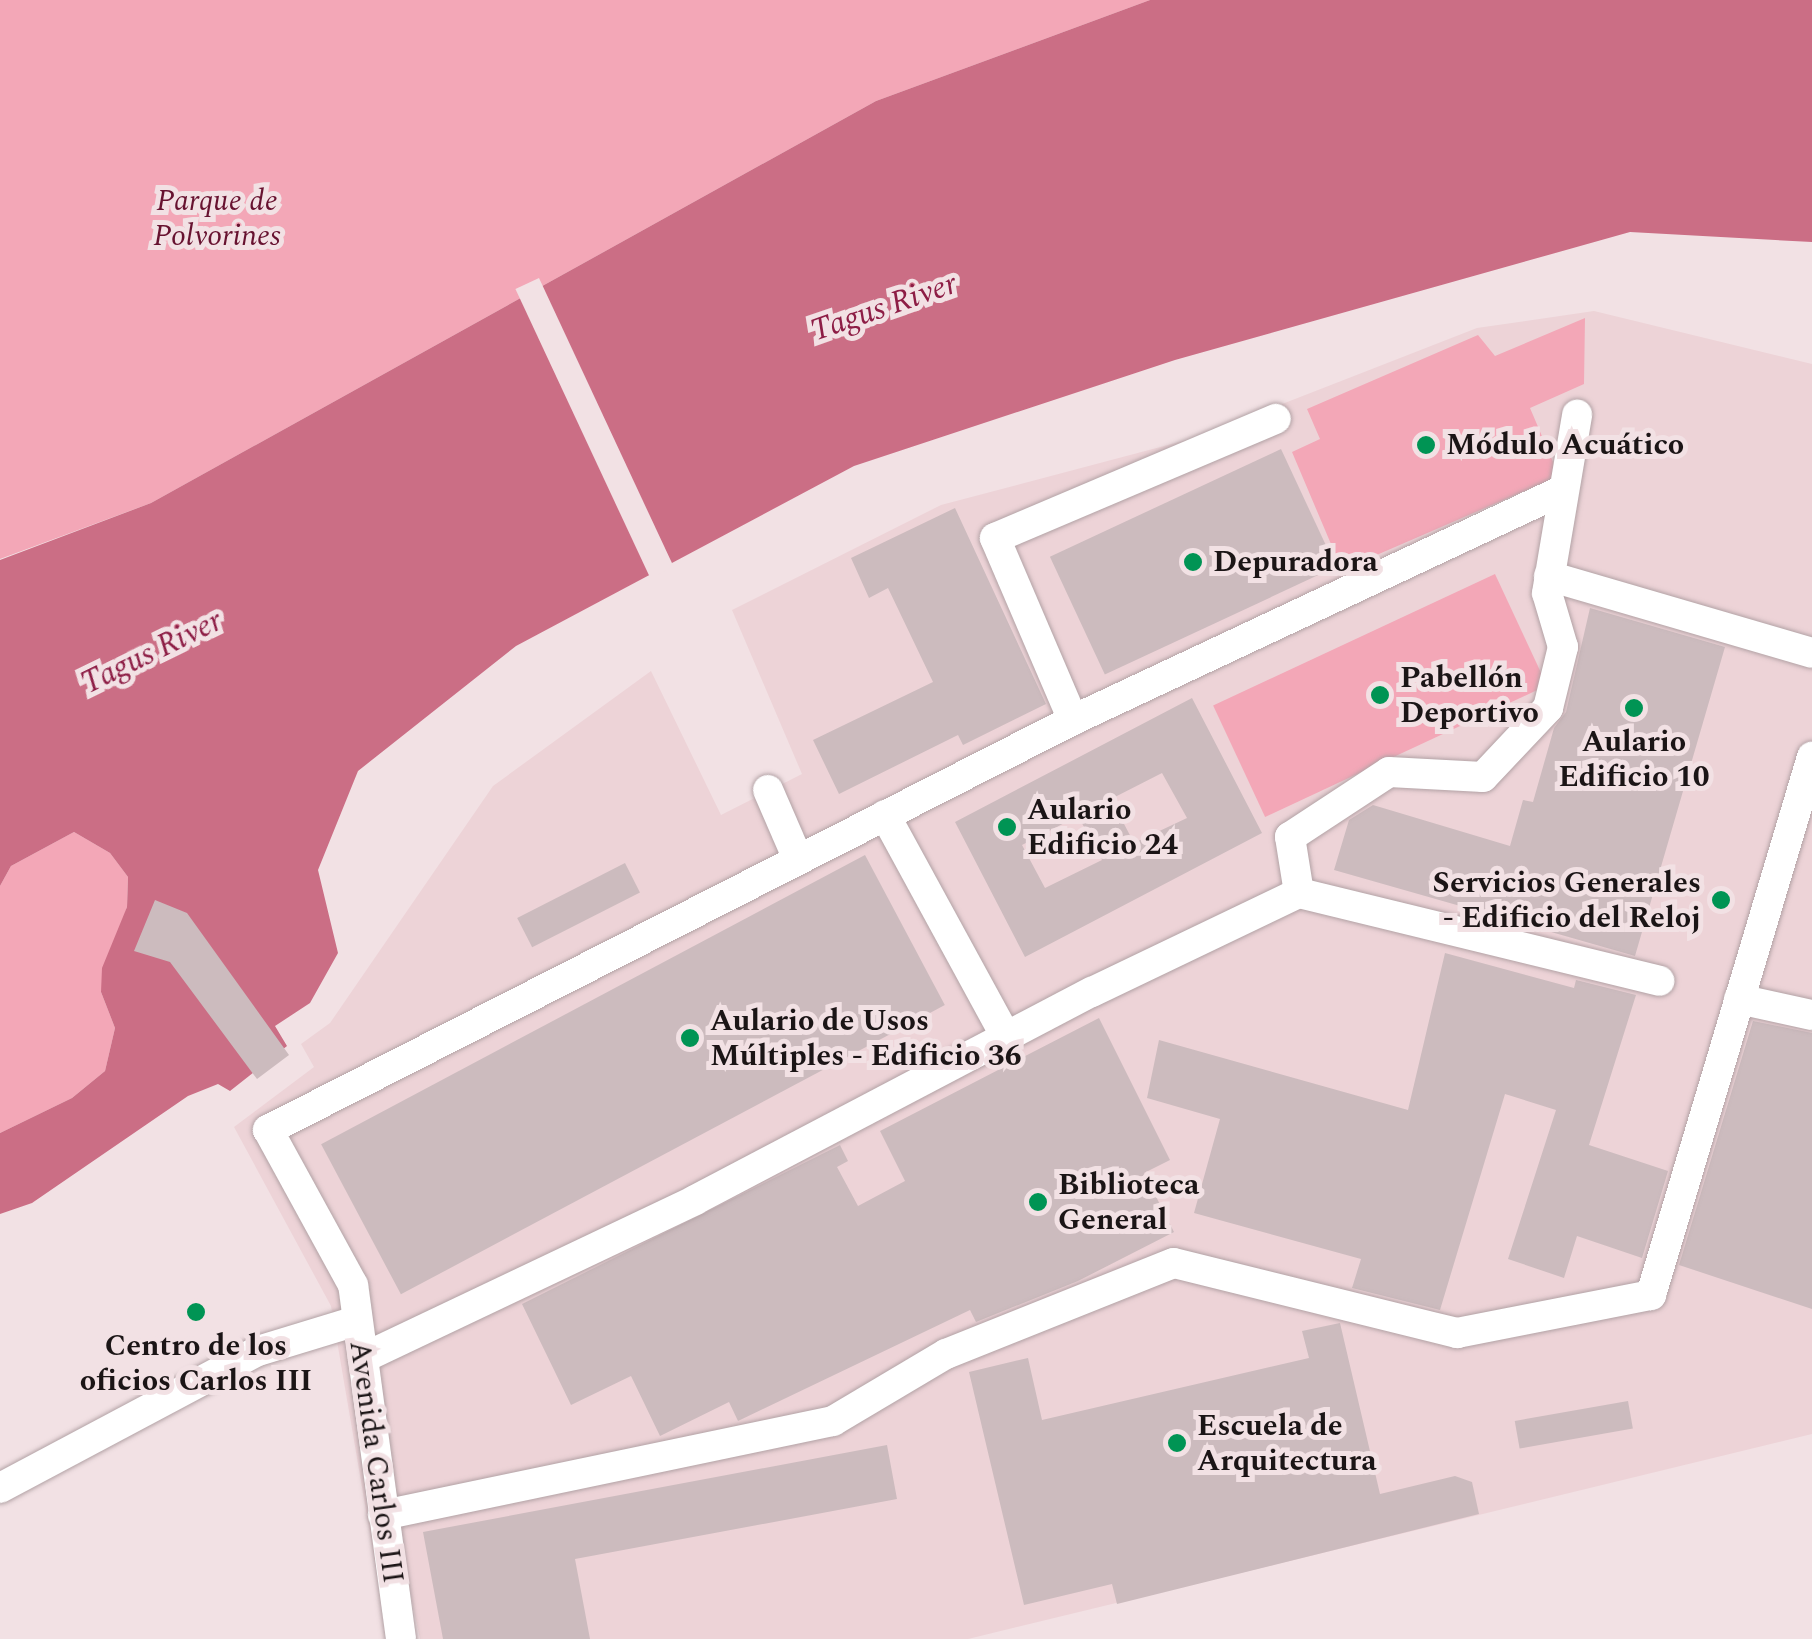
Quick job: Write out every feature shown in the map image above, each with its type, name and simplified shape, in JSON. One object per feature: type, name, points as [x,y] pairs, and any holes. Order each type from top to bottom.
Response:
[{"type":"street","points":[[1299,893],[1290,837],[1389,772],[1483,777],[1548,708],[1563,646],[1547,592],[1560,491],[1577,415]]},
{"type":"street","points":[[1073,720],[996,538],[1276,420]]},
{"type":"street","points":[[768,790],[797,856],[1073,720],[1560,491]]},
{"type":"street","points":[[1549,576],[1812,654]]},
{"type":"street","points":[[382,1515],[833,1421],[946,1354],[1174,1263],[1458,1333],[1651,1295],[1812,757]]},
{"type":"street","points":[[884,814],[1006,1037]]},
{"type":"street","name":"Avenida Carlos III","points":[[401,1639],[354,1284],[268,1130],[797,856]]},
{"type":"street","points":[[363,1358],[694,1200],[1006,1037],[1299,893],[1659,980]]},
{"type":"street","points":[[1739,1000],[1812,1015]]},
{"type":"street","points":[[0,1488],[258,1352],[356,1321]]},
{"type":"shaded area","points":[[1594,311],[1812,364],[1812,1434],[968,1639],[420,1639],[410,1592],[381,1598],[331,1306],[234,1127],[314,1067],[301,1044],[330,1023],[493,786],[651,671],[721,815],[802,774],[732,610],[941,505],[1198,437],[1477,328]]},
{"type":"green space","name":"Parque de Polvorines","points":[[0,0],[1150,0],[876,101],[151,503],[0,559]]},
{"type":"green space","name":"Módulo Acuático","points":[[1585,318],[1584,384],[1530,408],[1559,476],[1342,570],[1292,452],[1320,439],[1307,409],[1478,335],[1495,356]]},
{"type":"green space","name":"Pabellón Deportivo","points":[[1495,574],[1547,685],[1265,817],[1213,705]]},
{"type":"green space","points":[[74,832],[110,853],[128,877],[127,907],[101,992],[115,1028],[105,1071],[72,1098],[0,1133],[0,886],[11,866]]},
{"type":"water","name":"Tagus River","points":[[1150,0],[1812,0],[1812,242],[1630,232],[1175,360],[854,466],[516,646],[358,771],[318,870],[338,953],[310,1003],[275,1026],[287,1046],[230,1091],[218,1084],[188,1096],[32,1203],[0,1214],[0,1133],[72,1098],[105,1071],[115,1028],[101,992],[102,968],[127,907],[128,877],[110,853],[74,832],[11,866],[0,886],[0,560],[151,503],[876,101]]},
{"type":"pier","points":[[539,278],[674,567],[650,578],[515,289]]},
{"type":"building","name":"Depuradora","points":[[1281,449],[1336,567],[1105,675],[1050,557]]},
{"type":"building","points":[[955,508],[1046,704],[963,745],[958,735],[839,794],[813,740],[933,682],[888,588],[869,598],[851,558]]},
{"type":"building","points":[[1590,608],[1725,647],[1635,956],[1334,870],[1349,820],[1373,805],[1510,846],[1523,800],[1533,802],[1554,728],[1566,712]]},
{"type":"building","name":"Aulario Edificio 24","points":[[1192,698],[1262,833],[1025,957],[955,822]],"holes":[[[1162,773],[1187,818],[1134,843],[1111,799]],[[1078,816],[1102,860],[1045,888],[1022,845]]]},
{"type":"building","points":[[865,855],[945,1005],[401,1294],[321,1144]]},
{"type":"building","points":[[625,863],[640,892],[532,947],[517,918]]},
{"type":"building","points":[[155,900],[187,913],[289,1055],[257,1079],[170,962],[134,951]]},
{"type":"building","points":[[1445,953],[1574,988],[1576,980],[1636,995],[1589,1145],[1668,1171],[1642,1258],[1577,1236],[1564,1278],[1508,1259],[1556,1110],[1505,1094],[1440,1310],[1352,1288],[1361,1259],[1194,1213],[1220,1119],[1147,1098],[1159,1040],[1408,1110]]},
{"type":"building","points":[[1099,1018],[1170,1160],[1144,1173],[1174,1232],[1078,1281],[976,1322],[970,1310],[738,1421],[729,1402],[660,1436],[631,1376],[571,1405],[522,1304],[840,1145],[848,1161],[837,1167],[858,1206],[905,1181],[880,1131]]},
{"type":"building","points":[[1753,1021],[1812,1033],[1812,1309],[1679,1265]]},
{"type":"building","name":"Escuela de Arquitectura","points":[[1340,1323],[1380,1494],[1455,1476],[1472,1482],[1479,1514],[1117,1604],[1112,1584],[1024,1605],[969,1372],[1028,1358],[1042,1420],[1309,1358],[1302,1331]]},
{"type":"building","points":[[1628,1401],[1633,1429],[1520,1449],[1515,1421]]},
{"type":"building","points":[[887,1445],[897,1499],[575,1559],[590,1639],[443,1639],[423,1532]]},
{"type":"place","name":"Módulo Acuático","points":[[1426,445]]},
{"type":"place","name":"Depuradora","points":[[1193,562]]},
{"type":"place","name":"Pabellón Deportivo","points":[[1380,695]]},
{"type":"place","name":"Aulario Edificio 10","points":[[1634,708]]},
{"type":"place","name":"Aulario Edificio 24","points":[[1007,827]]},
{"type":"place","name":"Servicios Generales - Edificio del Reloj","points":[[1721,900]]},
{"type":"place","name":"Aulario de Usos Múltiples - Edificio 36","points":[[690,1038]]},
{"type":"place","name":"Biblioteca General","points":[[1038,1202]]},
{"type":"place","name":"Centro de los oficios Carlos III","points":[[196,1312]]},
{"type":"place","name":"Escuela de Arquitectura","points":[[1177,1443]]}]
